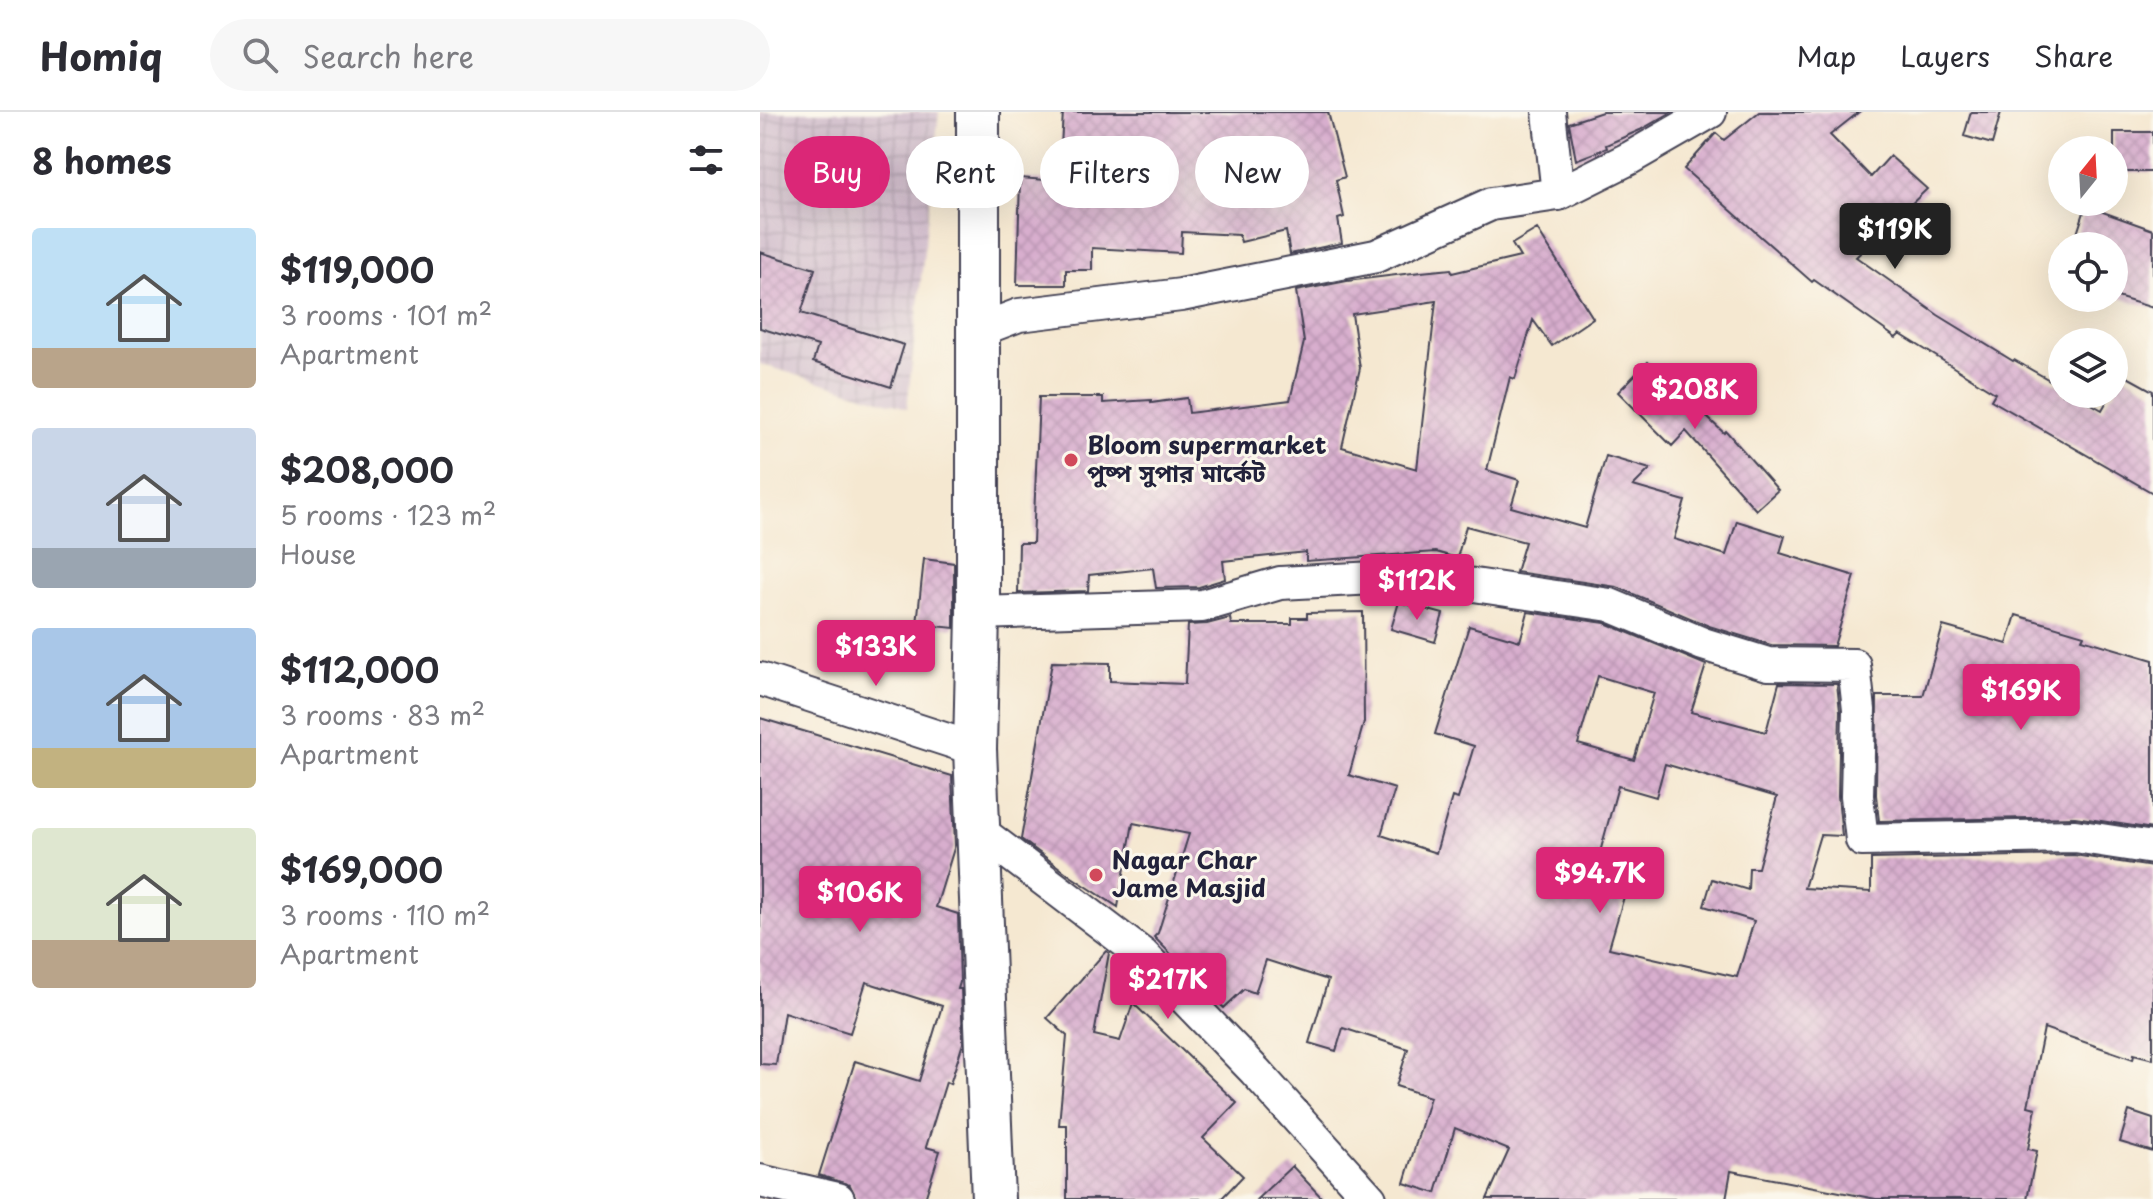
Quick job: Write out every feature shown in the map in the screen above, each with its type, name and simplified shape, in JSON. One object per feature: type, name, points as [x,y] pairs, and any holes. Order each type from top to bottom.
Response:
[{"type":"street","points":[[978,112],[975,749],[993,1199]]},
{"type":"street","points":[[1549,112],[1558,194]]},
{"type":"street","points":[[977,331],[1019,315],[1181,295],[1376,256],[1491,204],[1558,194],[1630,158],[1710,112]]},
{"type":"street","points":[[978,613],[1202,606],[1280,583],[1413,576],[1610,605],[1703,644],[1768,664],[1854,665],[1859,710],[1857,796],[1862,840],[2075,836],[2153,848]]},
{"type":"street","points":[[760,679],[975,749]]},
{"type":"street","points":[[977,829],[1143,955],[1255,1071],[1370,1199]]},
{"type":"street","points":[[760,1181],[838,1199]]},
{"type":"shaded area","points":[[760,112],[939,112],[936,136],[906,136],[906,208],[929,208],[907,408],[760,364]]},
{"type":"building","points":[[1063,112],[1328,112],[1345,177],[1336,180],[1344,217],[1338,219],[1342,243],[1290,254],[1286,231],[1241,242],[1239,235],[1182,232],[1181,253],[1092,248],[1092,270],[1066,270],[1066,285],[1017,285],[1019,208],[1024,208],[1024,178],[1040,180],[1040,208],[1179,208],[1179,136],[1062,136]]},
{"type":"building","points":[[1602,112],[1672,112],[1606,145],[1607,148],[1576,160],[1569,123]]},
{"type":"building","points":[[1759,112],[1859,112],[1830,135],[1871,177],[1890,156],[1927,189],[1856,257],[1938,315],[2048,379],[2048,408],[2128,408],[2128,377],[2153,391],[2153,493],[1991,400],[1995,393],[1900,334],[1896,338],[1814,280],[1812,282],[1684,169],[1716,133],[1724,140]]},
{"type":"building","points":[[1971,112],[2001,112],[1992,144],[1964,136]]},
{"type":"building","points":[[2114,132],[2153,132],[2153,172],[2128,172],[2128,136],[2114,136]]},
{"type":"building","points":[[2083,216],[2114,216],[2153,230],[2153,308],[2128,300],[2128,232],[2078,232]]},
{"type":"building","points":[[1537,229],[1593,318],[1552,346],[1533,320],[1515,379],[1510,377],[1487,470],[1519,480],[1511,507],[1585,528],[1606,456],[1650,469],[1633,486],[1685,501],[1674,539],[1726,555],[1737,521],[1785,536],[1780,553],[1855,576],[1834,646],[1771,645],[1709,626],[1617,587],[1516,572],[1525,542],[1466,526],[1457,558],[1436,552],[1306,561],[1306,552],[1223,561],[1225,579],[1199,587],[1156,588],[1153,568],[1089,575],[1088,591],[1018,593],[1019,543],[1033,543],[1039,397],[1103,397],[1103,403],[1151,400],[1151,403],[1187,398],[1189,413],[1290,400],[1304,342],[1296,291],[1421,272],[1451,269],[1452,273],[1520,257],[1512,244]],"holes":[[[1436,301],[1417,469],[1342,447],[1360,368],[1352,314]]]},
{"type":"building","points":[[760,252],[815,269],[801,313],[904,345],[891,387],[813,362],[818,346],[760,328]]},
{"type":"building","points":[[1648,362],[1724,433],[1726,431],[1778,490],[1756,510],[1686,431],[1672,446],[1618,392]]},
{"type":"building","points":[[924,559],[954,563],[954,628],[917,624]]},
{"type":"building","points":[[1399,602],[1443,614],[1435,642],[1391,629]]},
{"type":"building","points":[[1363,612],[1364,722],[1349,775],[1395,789],[1381,835],[1436,853],[1452,797],[1458,799],[1474,746],[1435,734],[1469,626],[1520,641],[1528,612],[1605,623],[1706,665],[1691,712],[1766,732],[1779,683],[1837,684],[1840,711],[1838,796],[1842,836],[1820,835],[1804,888],[1871,892],[1871,859],[2074,855],[2153,867],[2153,1059],[2134,1054],[2133,1059],[2044,1028],[2028,1106],[2036,1108],[2028,1149],[2037,1151],[2027,1199],[1876,1199],[1731,1171],[1726,1199],[1487,1199],[1509,1150],[1455,1128],[1436,1193],[1404,1183],[1430,1097],[1396,1086],[1408,1049],[1343,1028],[1336,1051],[1309,1043],[1328,980],[1266,960],[1255,993],[1244,989],[1224,1008],[1154,937],[1158,933],[1189,834],[1133,823],[1118,907],[1021,839],[1052,662],[1110,663],[1110,681],[1185,684],[1188,625],[1230,618],[1231,624],[1292,624],[1292,618],[1307,618],[1307,613]],"holes":[[[1598,676],[1654,693],[1634,760],[1578,744]],[[1665,764],[1777,797],[1758,868],[1749,868],[1748,890],[1712,879],[1704,906],[1754,921],[1737,977],[1609,948],[1633,866],[1599,856],[1618,786],[1656,797]]]},
{"type":"building","points":[[2016,615],[2153,660],[2153,829],[2075,817],[1879,821],[1876,795],[1877,696],[1923,696],[1943,626],[2007,644]]},
{"type":"building","points":[[760,718],[952,776],[955,845],[936,907],[958,914],[958,989],[961,989],[963,1043],[950,1084],[946,1082],[926,1147],[940,1151],[925,1199],[856,1199],[850,1185],[819,1175],[855,1061],[919,1081],[942,1006],[866,982],[850,1033],[784,1012],[776,1065],[760,1064]]},
{"type":"building","points":[[1106,951],[1109,953],[1094,1035],[1120,1041],[1133,1003],[1237,1103],[1203,1138],[1243,1176],[1221,1199],[1067,1199],[1067,1125],[1059,1125],[1067,1036],[1047,1018]]},
{"type":"building","points":[[2129,1111],[2153,1119],[2153,1152],[2120,1142]]},
{"type":"building","points":[[1292,1166],[1323,1199],[1257,1199]]},
{"type":"place","name":"Bloom supermarket পুষ্প সুপার মার্কেট","points":[[1071,460]]},
{"type":"place","name":"Nagar Char Jame Masjid","points":[[1096,875]]}]
